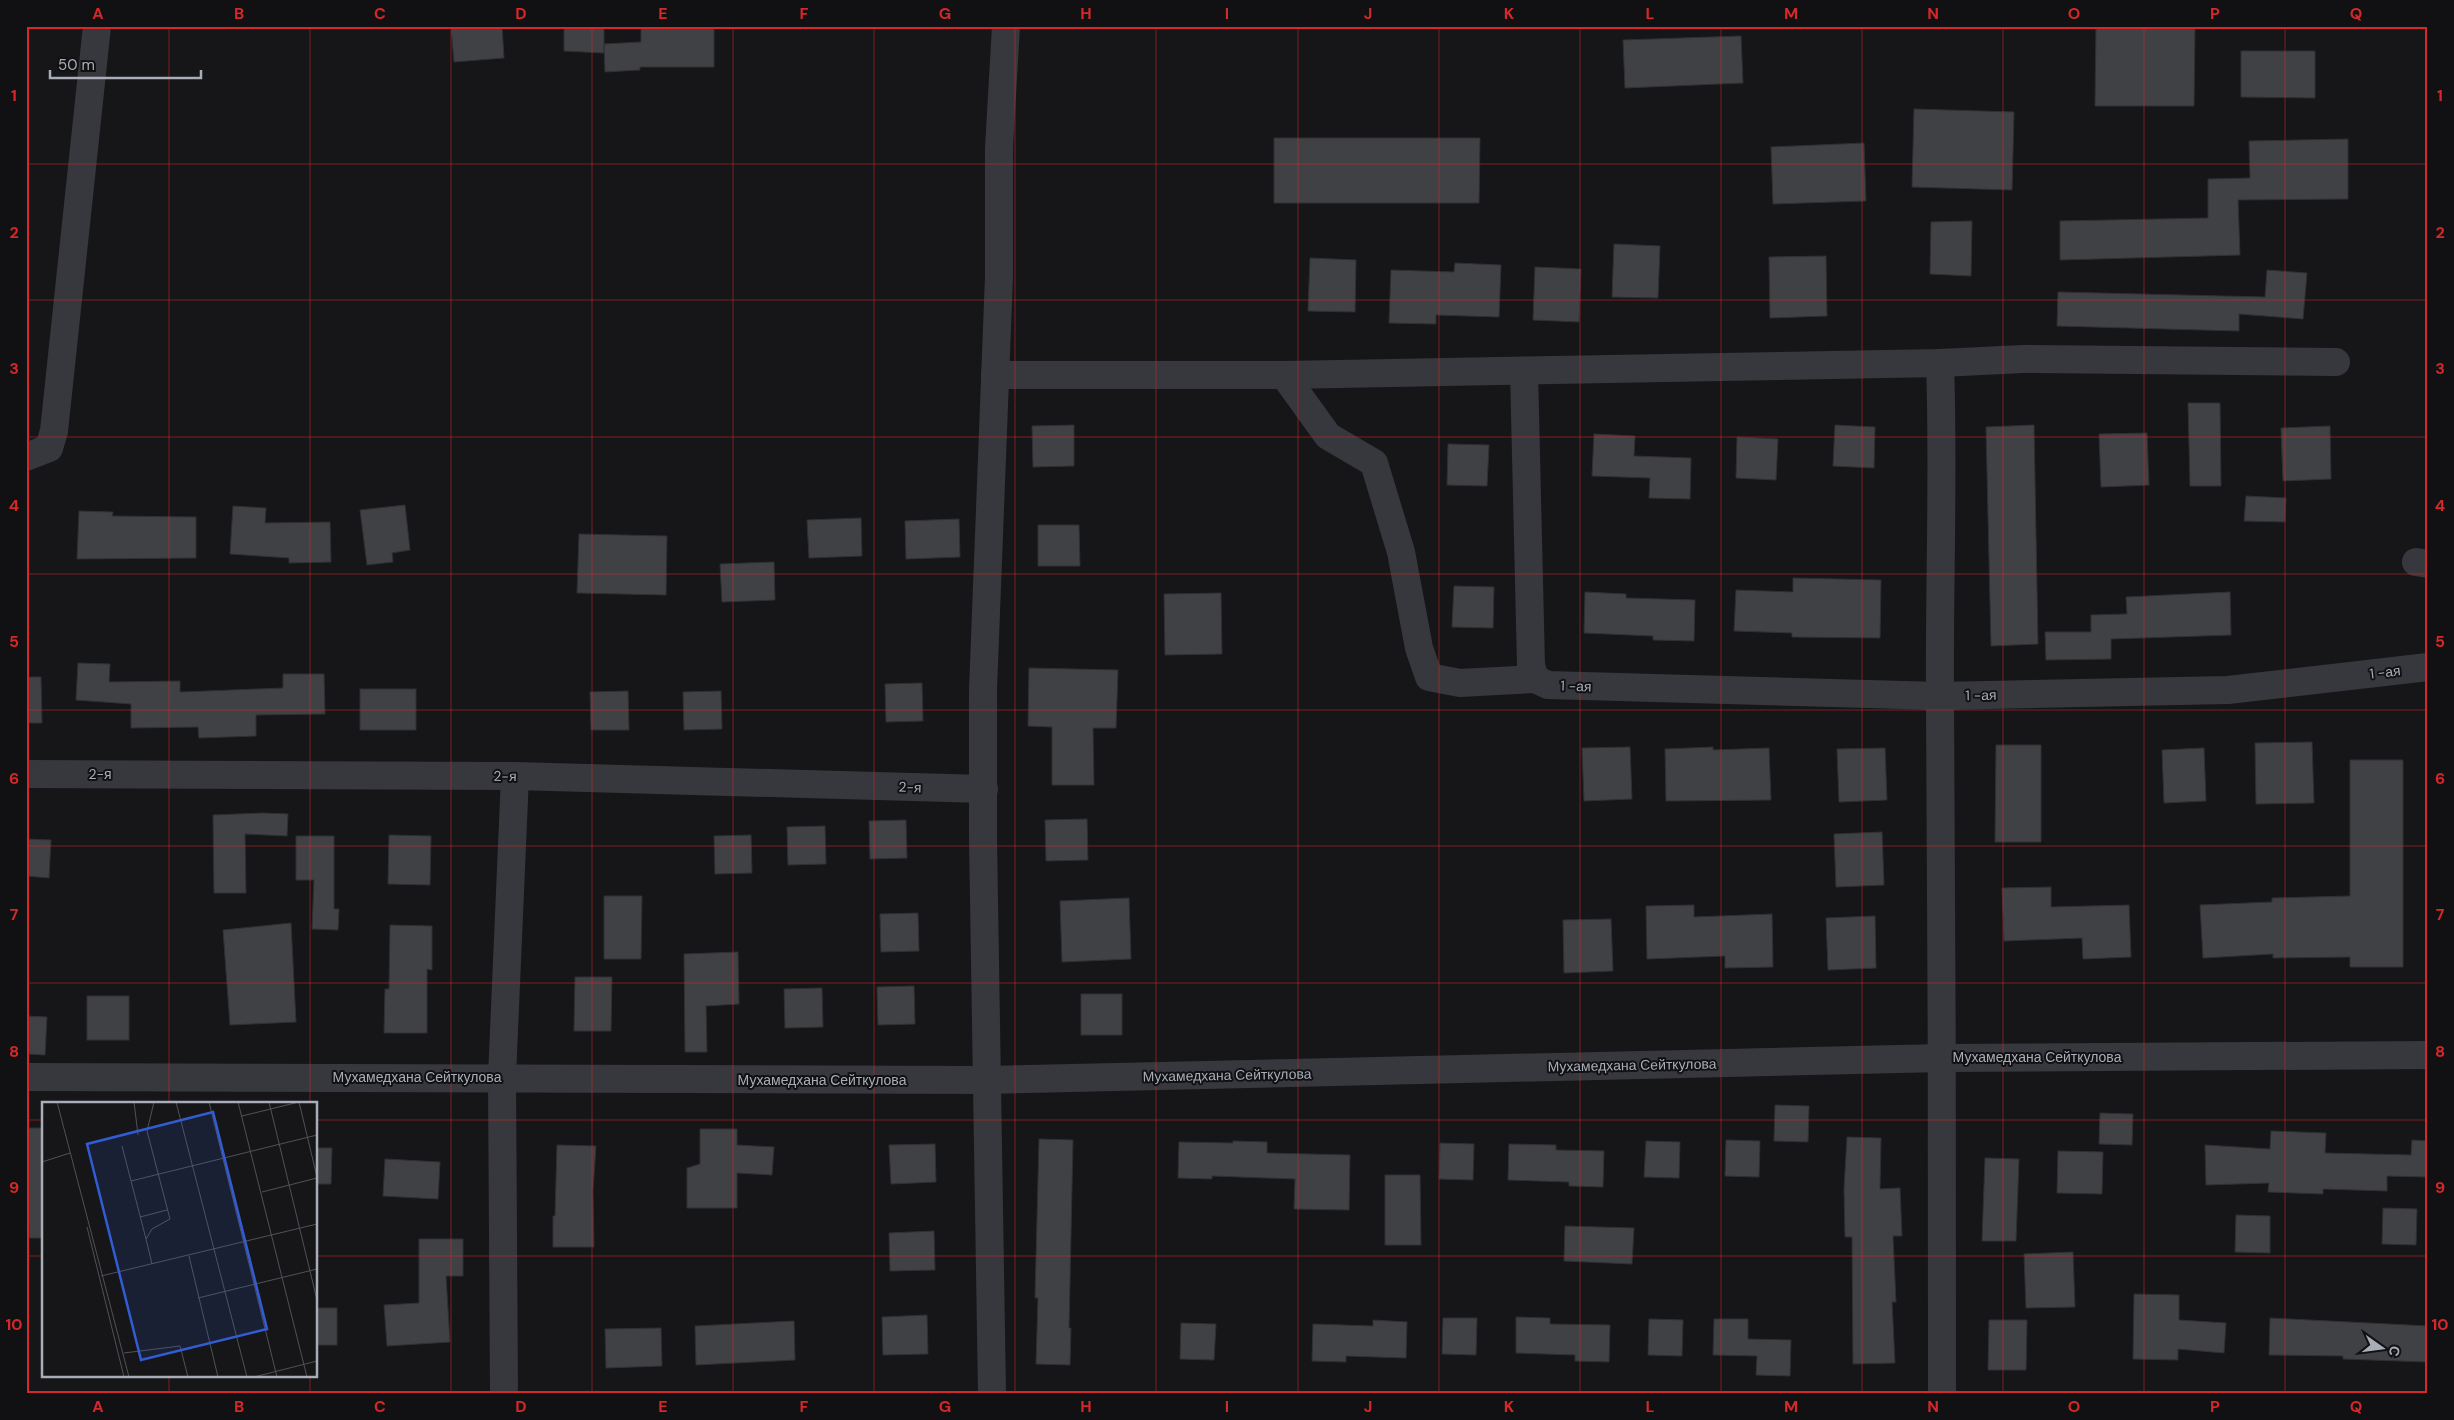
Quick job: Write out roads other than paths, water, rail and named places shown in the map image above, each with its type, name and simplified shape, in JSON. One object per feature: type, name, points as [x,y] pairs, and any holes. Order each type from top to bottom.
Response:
[{"type":"street","points":[[26,457],[49,448],[54,430],[96,26]]},
{"type":"street","points":[[992,1394],[988,1080],[982,838],[984,790],[983,690],[999,276],[1000,148],[1006,26]]},
{"type":"street","points":[[995,375],[1284,375],[1940,363],[2023,359],[2336,362]]},
{"type":"street","points":[[1940,363],[1942,425],[1940,696],[1943,1058],[1942,1394]]},
{"type":"street","points":[[1524,371],[1531,664],[1535,679]]},
{"type":"street","name":"1 -ая","points":[[1284,375],[1328,436],[1374,463],[1402,552],[1419,648],[1429,677],[1460,683],[1535,679],[1548,685],[1940,696],[2228,690],[2428,667]]},
{"type":"street","name":"2-я","points":[[26,774],[515,776],[984,790]]},
{"type":"street","points":[[504,1394],[502,1077],[515,776]]},
{"type":"street","name":"Мухамедхана Сейткулова","points":[[26,1077],[988,1080],[1943,1058],[2428,1055]]}]
